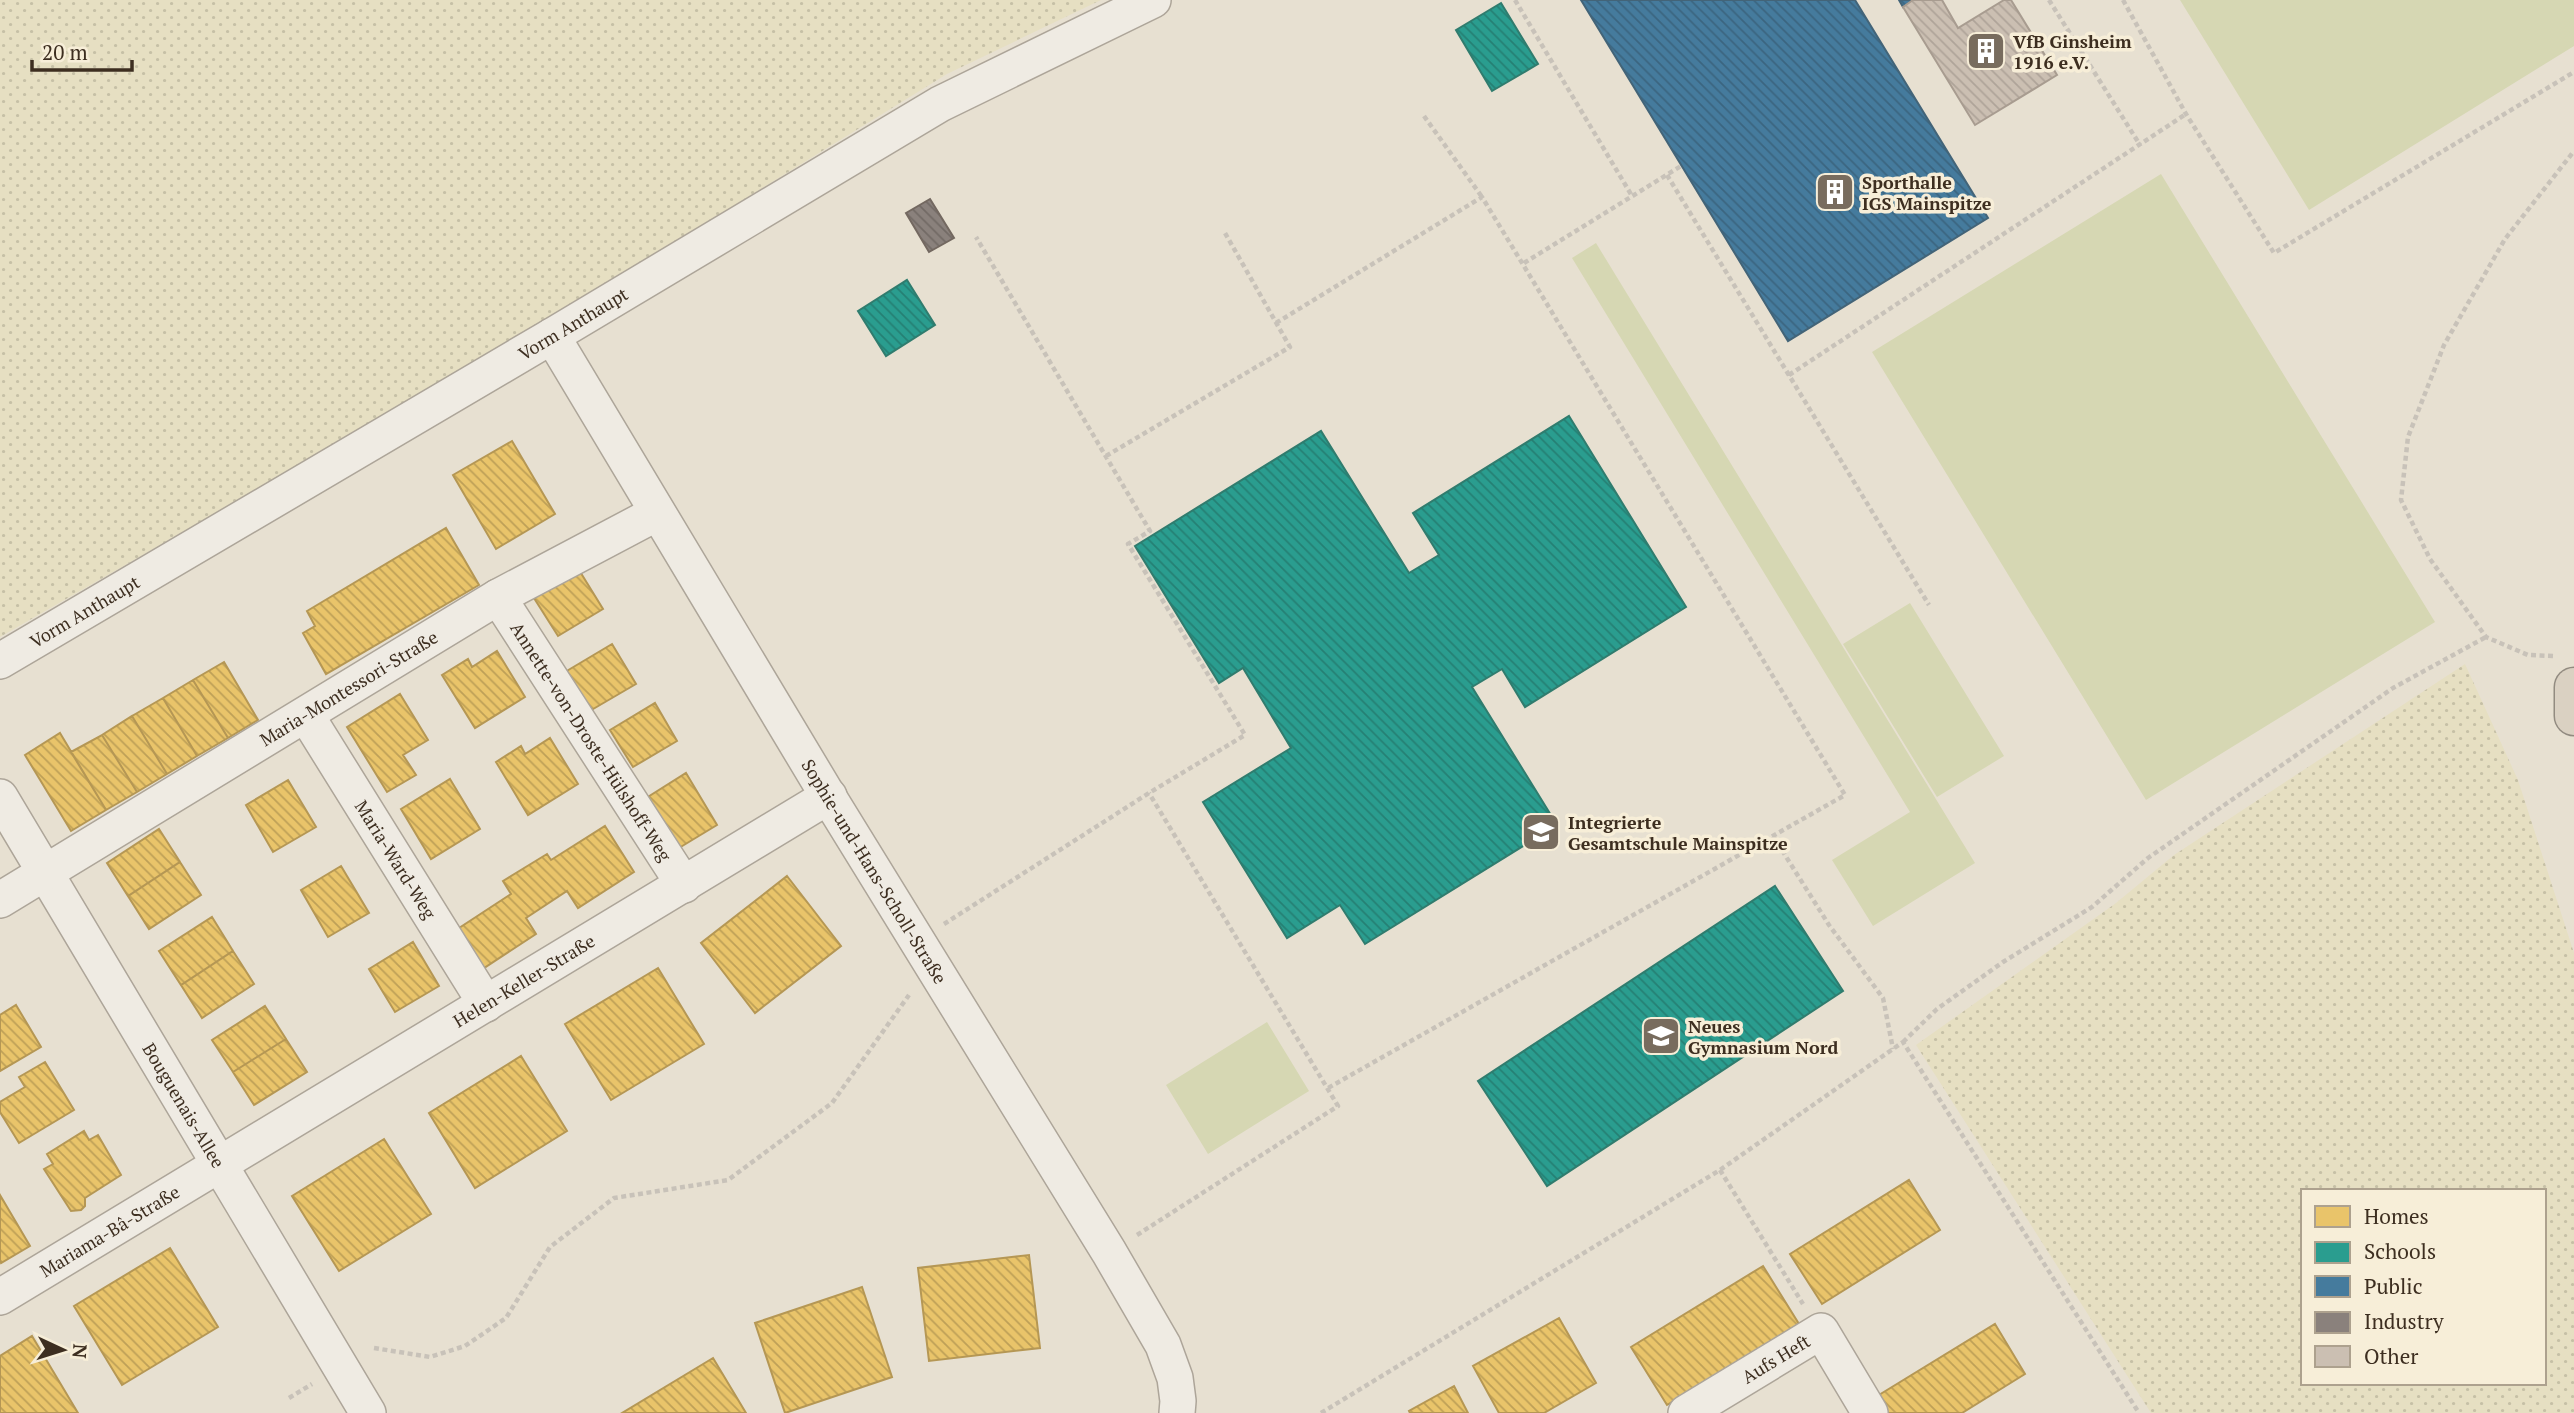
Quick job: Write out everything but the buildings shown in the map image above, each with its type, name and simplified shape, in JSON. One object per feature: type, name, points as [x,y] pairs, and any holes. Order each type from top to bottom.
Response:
[{"type":"highway","points":[[2568,672],[2574,716]]},
{"type":"street","name":"Vorm Anthaupt","points":[[0,661],[940,104],[1153,0]]},
{"type":"street","name":"Sophie-und-Hans-Scholl-Straße","points":[[552,336],[1163,1345],[1175,1378],[1177,1413]]},
{"type":"street","name":"Maria-Montessori-Straße","points":[[45,874],[498,597],[657,513]]},
{"type":"street","name":"Annette-von-Droste-Hülshoff-Weg","points":[[498,597],[684,886]]},
{"type":"street","name":"Maria-Ward-Weg","points":[[306,715],[486,1004]]},
{"type":"street","name":"Helen-Keller-Straße","points":[[220,1165],[829,796]]},
{"type":"street","name":"Bouguenais-Allee","points":[[0,797],[368,1413]]},
{"type":"street","points":[[0,900],[45,874]]},
{"type":"street","name":"Mariama-Bâ-Straße","points":[[0,1297],[220,1165]]},
{"type":"street","name":"Aufs Heft","points":[[1686,1413],[1821,1331],[1870,1413]]},
{"type":"path","points":[[1515,0],[1632,196]]},
{"type":"path","points":[[2049,0],[2140,145]]},
{"type":"path","points":[[2123,0],[2186,114],[2274,253],[2574,72]]},
{"type":"path","points":[[1789,375],[2186,114]]},
{"type":"path","points":[[1328,1088],[1845,795],[1524,263],[1482,197],[1424,116]]},
{"type":"path","points":[[2568,672],[2486,637],[2430,559],[2401,500],[2408,437],[2444,345],[2505,239],[2574,151]]},
{"type":"path","points":[[1524,263],[1681,166]]},
{"type":"path","points":[[1667,175],[1929,605]]},
{"type":"path","points":[[1276,323],[1482,197]]},
{"type":"path","points":[[1106,456],[1290,347],[1225,233]]},
{"type":"path","points":[[374,1348],[430,1357],[465,1346],[506,1318],[550,1247],[614,1198],[728,1180],[831,1102],[925,952],[1149,793],[1245,735],[1128,544],[1150,531],[976,237]]},
{"type":"path","points":[[1321,1413],[1720,1170],[1903,1042],[1937,1009],[2003,961],[2092,907],[2148,858],[2393,688],[2486,637]]},
{"type":"path","points":[[1109,1252],[1338,1106],[1149,793]]},
{"type":"path","points":[[1773,836],[1829,925],[1883,998],[1893,1049]]},
{"type":"path","points":[[1903,1042],[2139,1413]]},
{"type":"path","points":[[1720,1170],[1821,1331]]},
{"type":"path","points":[[289,1398],[316,1381]]},
{"type":"shaded area","points":[[0,0],[1101,0],[947,74],[503,348],[0,637]]},
{"type":"shaded area","points":[[2465,664],[2518,780],[2574,953],[2574,1413],[2151,1413],[1916,1045],[2116,903],[2174,855]]},
{"type":"green space","points":[[2180,0],[2574,0],[2574,46],[2309,210]]},
{"type":"green space","points":[[2161,174],[2435,622],[2146,800],[1872,352]]},
{"type":"green space","points":[[1596,243],[1975,863],[1873,926],[1832,860],[1910,812],[1572,258]]},
{"type":"green space","points":[[1910,603],[2004,756],[1937,797],[1843,644]]},
{"type":"green space","points":[[1267,1022],[1309,1091],[1208,1154],[1166,1085]]},
{"type":"place","name":"VfB Ginsheim 1916 e.V.","points":[[1986,51]]},
{"type":"place","name":"Sporthalle IGS Mainspitze","points":[[1835,192]]},
{"type":"place","name":"Integrierte Gesamtschule Mainspitze","points":[[1541,832]]},
{"type":"place","name":"Neues Gymnasium Nord","points":[[1661,1036]]}]
